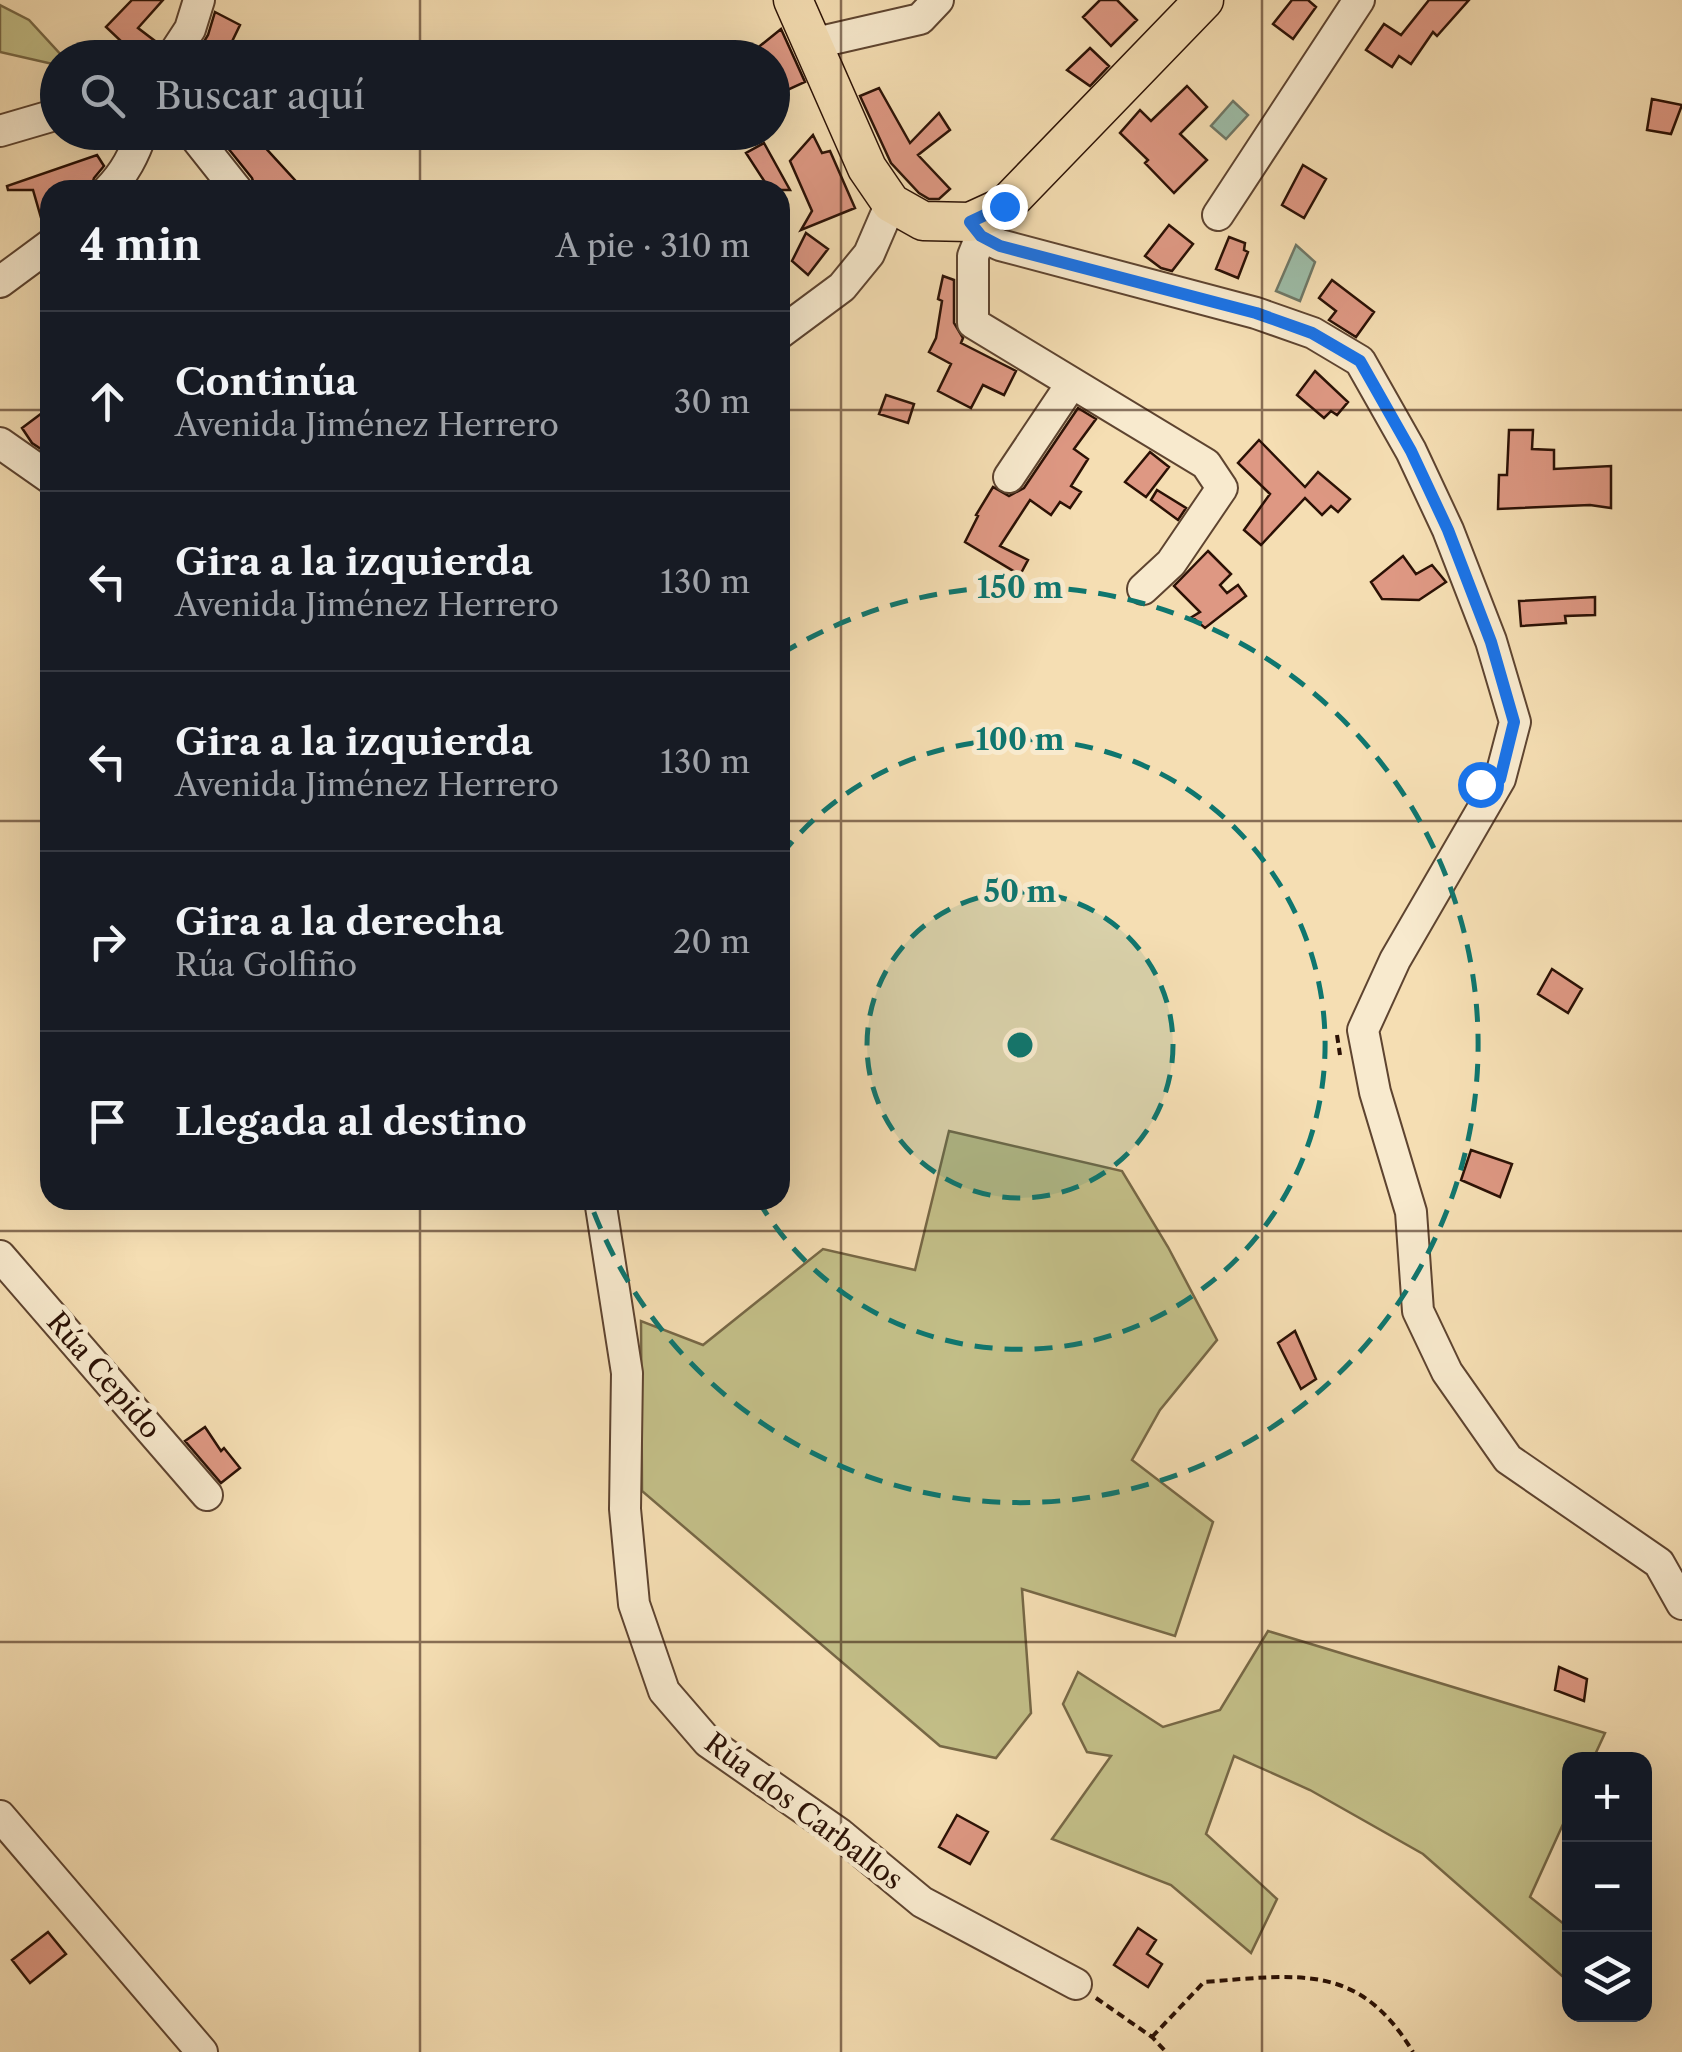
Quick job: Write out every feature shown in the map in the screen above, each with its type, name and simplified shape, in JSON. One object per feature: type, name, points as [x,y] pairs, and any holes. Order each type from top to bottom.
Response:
[{"type":"main road","points":[[793,0],[867,168],[892,203],[923,221],[976,229],[1004,206],[1204,0]]},
{"type":"street","points":[[182,40],[190,29],[198,0]]},
{"type":"street","points":[[811,44],[920,20],[938,0]]},
{"type":"street","points":[[1218,215],[1359,0]]},
{"type":"street","points":[[0,131],[40,119]]},
{"type":"street","points":[[116,180],[135,150]]},
{"type":"street","points":[[205,150],[229,180]]},
{"type":"street","points":[[790,325],[842,287],[869,254],[892,203]]},
{"type":"street","points":[[1143,589],[1171,564],[1222,488],[1206,464],[973,323],[976,229],[1000,246],[1256,313],[1312,333],[1360,361],[1411,451],[1448,530],[1491,642],[1514,722],[1500,779],[1404,944],[1363,1030],[1375,1092],[1411,1212],[1418,1310],[1447,1372],[1508,1459],[1659,1563],[1682,1604]]},
{"type":"street","points":[[0,282],[40,252]]},
{"type":"street","points":[[1009,477],[1072,382]]},
{"type":"street","points":[[0,443],[40,471]]},
{"type":"street","name":"Rúa dos Carballos","points":[[602,1210],[627,1373],[625,1509],[634,1604],[664,1691],[708,1742],[840,1834],[922,1902],[1076,1984]]},
{"type":"street","name":"Rúa Cepido","points":[[0,1256],[207,1496]]},
{"type":"street","points":[[0,1816],[202,2052]]},
{"type":"path","points":[[1340,1028],[1335,1040],[1345,1069]]},
{"type":"path","points":[[1152,2037],[1204,1982],[1328,1980],[1360,1992],[1389,2015],[1414,2052]]},
{"type":"path","points":[[1076,1984],[1152,2037],[1166,2052]]},
{"type":"shaded area","points":[[0,5],[29,20],[47,40],[40,40],[40,61],[0,52]]},
{"type":"shaded area","points":[[1233,101],[1248,115],[1226,139],[1211,126]]},
{"type":"shaded area","points":[[1296,245],[1315,262],[1300,301],[1276,291]]},
{"type":"shaded area","points":[[949,1131],[1122,1171],[1217,1340],[1160,1410],[1132,1460],[1213,1522],[1175,1636],[1022,1589],[1031,1713],[996,1758],[940,1746],[642,1491],[641,1321],[703,1345],[823,1249],[915,1270]]},
{"type":"shaded area","points":[[1268,1631],[1605,1733],[1596,1752],[1562,1752],[1562,1826],[1530,1897],[1562,1922],[1562,1976],[1423,1854],[1310,1790],[1234,1756],[1206,1834],[1277,1899],[1251,1953],[1171,1885],[1052,1839],[1111,1756],[1087,1752],[1063,1704],[1078,1672],[1163,1727],[1220,1710]]},
{"type":"building","points":[[132,0],[163,0],[138,28],[154,40],[120,40],[106,27]]},
{"type":"building","points":[[1100,0],[1117,0],[1137,20],[1111,46],[1083,17]]},
{"type":"building","points":[[1292,0],[1308,0],[1316,7],[1293,39],[1273,24]]},
{"type":"building","points":[[1429,0],[1469,0],[1437,36],[1433,32],[1411,64],[1399,56],[1392,67],[1366,50],[1384,24],[1401,35]]},
{"type":"building","points":[[215,12],[240,25],[233,40],[205,40]]},
{"type":"building","points":[[781,29],[786,40],[767,40]]},
{"type":"building","points":[[1090,48],[1109,66],[1090,86],[1067,70]]},
{"type":"building","points":[[790,49],[805,82],[790,89]]},
{"type":"building","points":[[1187,86],[1207,107],[1180,134],[1207,160],[1174,193],[1120,133],[1140,110],[1151,121]]},
{"type":"building","points":[[879,88],[910,143],[939,113],[950,130],[918,155],[950,189],[939,199],[919,193],[891,163],[860,96]]},
{"type":"building","points":[[1652,99],[1682,105],[1671,134],[1647,130]]},
{"type":"building","points":[[813,135],[822,153],[830,151],[855,208],[801,230],[812,211],[790,161]]},
{"type":"building","points":[[229,150],[267,150],[295,180],[253,180]]},
{"type":"building","points":[[768,150],[784,180],[764,180],[746,153]]},
{"type":"building","points":[[97,155],[104,166],[93,180],[40,180],[40,214],[33,190],[8,190],[7,186]]},
{"type":"building","points":[[1303,165],[1326,179],[1304,218],[1282,205]]},
{"type":"building","points":[[1169,225],[1193,244],[1172,271],[1145,256]]},
{"type":"building","points":[[806,233],[828,249],[808,275],[792,261]]},
{"type":"building","points":[[1229,237],[1245,243],[1244,250],[1248,252],[1238,278],[1216,269]]},
{"type":"building","points":[[943,276],[954,280],[954,323],[963,338],[961,343],[1016,371],[1004,395],[983,385],[971,408],[938,391],[951,364],[929,352],[936,338]]},
{"type":"building","points":[[1332,280],[1374,312],[1356,337],[1329,320],[1336,311],[1319,298]]},
{"type":"building","points":[[1315,371],[1348,402],[1337,415],[1331,411],[1324,418],[1297,395]]},
{"type":"building","points":[[886,395],[914,404],[908,423],[879,414]]},
{"type":"building","points":[[1078,408],[1096,419],[1074,449],[1088,459],[1071,486],[1081,492],[1070,508],[1060,502],[1051,515],[1030,500],[1000,546],[1028,560],[1020,575],[965,542],[993,487],[1009,496],[1024,488]]},
{"type":"building","points":[[40,414],[40,448],[32,443],[22,428]]},
{"type":"building","points":[[1509,430],[1533,430],[1532,449],[1554,450],[1554,469],[1611,466],[1611,508],[1590,505],[1498,509],[1499,475],[1507,475]]},
{"type":"building","points":[[1259,440],[1305,487],[1318,472],[1350,499],[1338,512],[1331,506],[1322,515],[1305,498],[1261,545],[1244,530],[1270,494],[1238,463]]},
{"type":"building","points":[[1150,452],[1169,467],[1146,497],[1125,482]]},
{"type":"building","points":[[1157,490],[1186,508],[1178,520],[1151,500]]},
{"type":"building","points":[[1208,551],[1231,574],[1220,585],[1227,593],[1238,585],[1246,596],[1205,628],[1192,617],[1200,612],[1174,586]]},
{"type":"building","points":[[1403,556],[1416,574],[1432,565],[1446,582],[1419,600],[1382,599],[1371,582]]},
{"type":"building","points":[[1595,597],[1595,615],[1565,616],[1566,623],[1521,626],[1519,601]]},
{"type":"building","points":[[1552,969],[1582,989],[1568,1013],[1538,994]]},
{"type":"building","points":[[1471,1150],[1512,1164],[1500,1197],[1461,1180]]},
{"type":"building","points":[[1295,1331],[1316,1379],[1301,1389],[1278,1343]]},
{"type":"building","points":[[205,1427],[221,1451],[224,1448],[240,1468],[221,1483],[185,1441]]},
{"type":"building","points":[[1559,1667],[1587,1679],[1584,1701],[1555,1690]]},
{"type":"building","points":[[957,1815],[988,1832],[970,1864],[939,1847]]},
{"type":"building","points":[[1138,1928],[1156,1940],[1147,1954],[1162,1964],[1148,1987],[1114,1965]]},
{"type":"building","points":[[48,1932],[66,1954],[30,1983],[12,1960]]},
{"type":"route","points":[[1004,206],[970,222],[981,236],[1000,246],[1256,313],[1312,333],[1360,361],[1411,451],[1448,530],[1491,642],[1514,722],[1500,779],[1480,784]]}]
